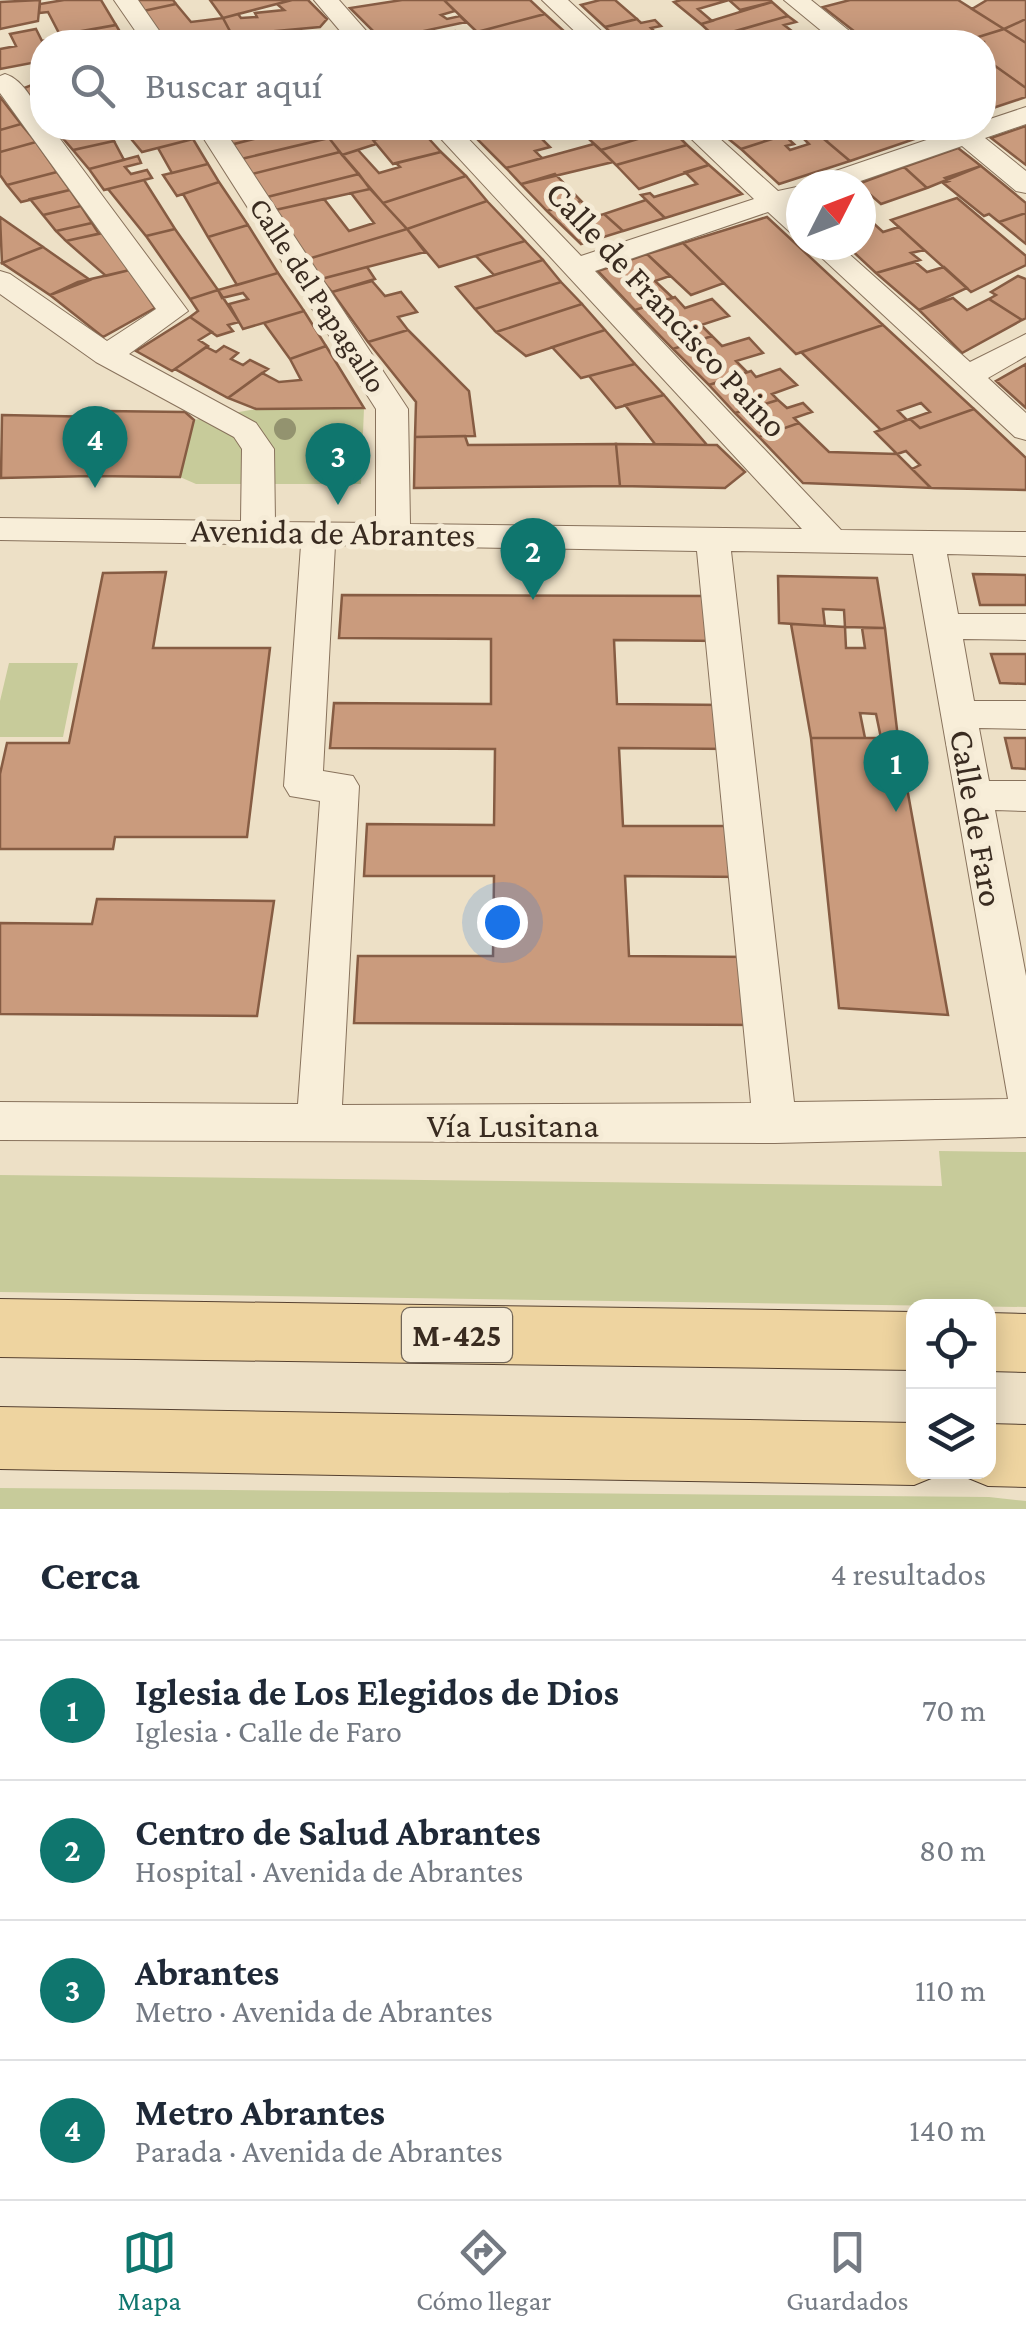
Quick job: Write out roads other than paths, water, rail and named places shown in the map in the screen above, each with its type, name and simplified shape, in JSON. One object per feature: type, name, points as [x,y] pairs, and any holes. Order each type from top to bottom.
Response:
[{"type":"main road","name":"M-425","points":[[0,1328],[906,1341]]},
{"type":"main road","points":[[996,1342],[1026,1343]]},
{"type":"main road","points":[[0,1438],[906,1454]]},
{"type":"street","points":[[126,0],[147,30]]},
{"type":"street","points":[[326,0],[352,30]]},
{"type":"street","points":[[554,0],[587,30]]},
{"type":"street","points":[[796,0],[835,30]]},
{"type":"street","points":[[30,78],[3,82],[30,118]]},
{"type":"street","points":[[996,123],[1026,115]]},
{"type":"street","points":[[46,140],[173,311],[107,355]]},
{"type":"street","name":"Calle del Papagallo","points":[[218,140],[392,409],[394,533]]},
{"type":"street","name":"Calle de Francisco Paino","points":[[456,140],[834,543]]},
{"type":"street","points":[[705,140],[786,214]]},
{"type":"street","points":[[862,170],[941,140]]},
{"type":"street","points":[[971,140],[1026,186]]},
{"type":"street","points":[[578,267],[786,197]]},
{"type":"street","points":[[839,260],[1026,430]]},
{"type":"street","points":[[0,280],[107,355],[245,430],[258,448],[258,531]]},
{"type":"street","points":[[969,376],[1026,344]]},
{"type":"street","name":"Avenida de Abrantes","points":[[0,528],[1026,544]]},
{"type":"street","points":[[318,1126],[340,786],[303,786],[319,532]]},
{"type":"street","points":[[714,538],[775,1124]]},
{"type":"street","name":"Calle de Faro","points":[[928,544],[973,796],[1009,902],[1026,1092]]},
{"type":"street","points":[[942,626],[1026,627]]},
{"type":"street","points":[[958,714],[1026,715]]},
{"type":"street","points":[[973,796],[1026,796]]},
{"type":"street","name":"Vía Lusitana","points":[[0,1121],[318,1126],[775,1124],[1026,1118]]},
{"type":"place","name":"Metro Abrantes","points":[[95,488]]},
{"type":"place","name":"Abrantes","points":[[338,505]]},
{"type":"place","name":"Centro de Salud Abrantes","points":[[533,600]]},
{"type":"place","name":"Iglesia de Los Elegidos de Dios","points":[[896,812]]}]
